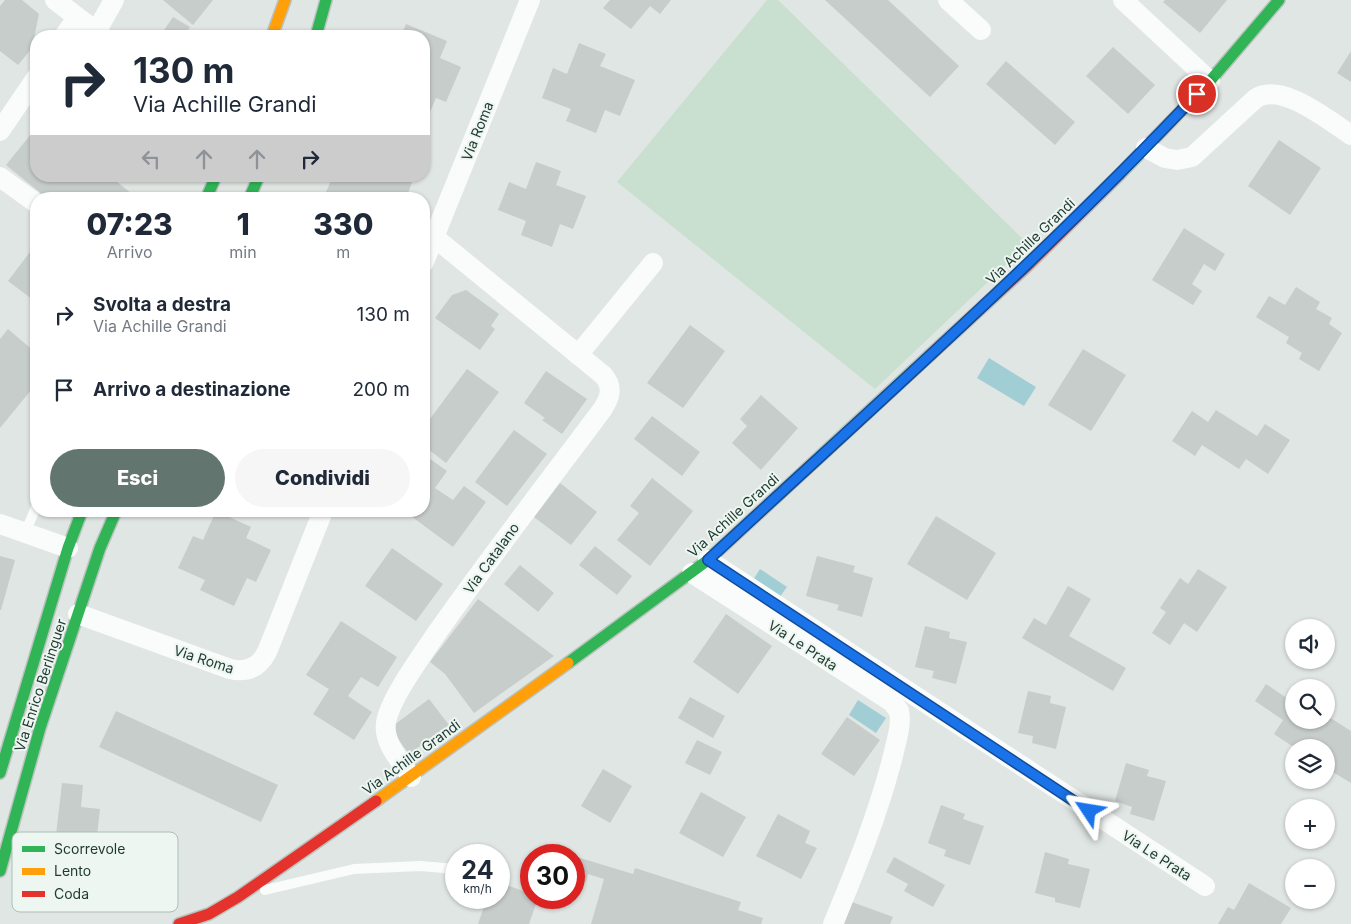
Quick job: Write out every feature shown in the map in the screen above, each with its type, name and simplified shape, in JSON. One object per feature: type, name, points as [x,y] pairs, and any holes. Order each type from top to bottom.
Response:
[{"type":"street","points":[[55,0],[94,30]]},
{"type":"street","points":[[101,30],[114,0]]},
{"type":"street","points":[[274,30],[285,0]]},
{"type":"street","points":[[318,30],[326,0]]},
{"type":"street","name":"Via Roma","points":[[430,247],[530,0]]},
{"type":"street","points":[[948,0],[981,30]]},
{"type":"street","points":[[1123,0],[1210,80]]},
{"type":"street","name":"Via Achille Grandi","points":[[179,924],[210,914],[238,897],[411,777],[708,560],[1026,267],[1146,148],[1210,80],[1279,0]]},
{"type":"street","points":[[68,30],[77,18]]},
{"type":"street","points":[[0,131],[30,87]]},
{"type":"street","points":[[1146,148],[1165,158],[1177,160],[1192,158],[1255,99],[1272,93],[1288,96],[1296,100],[1351,135]]},
{"type":"street","points":[[0,177],[30,199]]},
{"type":"street","name":"Via Catalano","points":[[411,777],[387,739],[386,724],[390,708],[422,655],[478,574],[608,401],[610,392],[609,383],[603,375],[434,237]]},
{"type":"street","points":[[578,355],[653,263]]},
{"type":"street","name":"Via Enrico Berlinguer","points":[[0,772],[68,548],[80,517]]},
{"type":"street","name":"Via Enrico Berlinguer","points":[[0,871],[40,728],[100,548],[113,517]]},
{"type":"street","name":"Via Roma","points":[[78,614],[230,669],[241,671],[253,668],[262,660],[267,652],[321,517]]},
{"type":"street","points":[[0,524],[68,548]]},
{"type":"street","name":"Via Le Prata","points":[[708,560],[1205,886]]},
{"type":"street","name":"Via Le Prata","points":[[692,573],[892,702],[899,710],[899,730],[881,799],[865,848],[833,924]]},
{"type":"lane","points":[[25,533],[32,517]]},
{"type":"lane","points":[[238,897],[354,869],[420,866],[445,869]]},
{"type":"green space","points":[[767,0],[778,0],[1028,244],[875,389],[617,182]]},
{"type":"water","points":[[989,358],[1036,387],[1024,406],[977,378]]},
{"type":"water","points":[[760,569],[787,587],[779,598],[753,580]]},
{"type":"water","points":[[858,700],[886,718],[876,733],[849,715]]},
{"type":"building","points":[[5,0],[22,0],[39,14],[36,30],[30,30],[30,50],[18,65],[0,51],[0,6]]},
{"type":"building","points":[[163,0],[213,0],[193,25]]},
{"type":"building","points":[[610,0],[671,0],[660,14],[650,6],[631,29],[603,8]]},
{"type":"building","points":[[825,0],[888,0],[959,66],[930,97]]},
{"type":"building","points":[[1165,0],[1227,0],[1200,33],[1163,2]]},
{"type":"building","points":[[173,17],[190,27],[188,30],[164,30]]},
{"type":"building","points":[[406,24],[420,30],[404,30]]},
{"type":"building","points":[[430,34],[447,41],[440,58],[461,67],[446,102],[436,98],[430,112]]},
{"type":"building","points":[[579,43],[606,54],[600,66],[635,80],[620,116],[605,110],[596,133],[566,121],[571,109],[542,98],[553,68],[567,74]]},
{"type":"building","points":[[1113,47],[1155,85],[1128,114],[1086,76]]},
{"type":"building","points":[[1351,51],[1351,82],[1337,73]]},
{"type":"building","points":[[1006,61],[1075,122],[1055,145],[986,84]]},
{"type":"building","points":[[30,135],[30,182],[117,182],[129,192],[39,192],[6,165]]},
{"type":"building","points":[[1279,140],[1321,168],[1290,215],[1248,186]]},
{"type":"building","points":[[536,162],[561,171],[556,185],[586,196],[573,229],[560,224],[552,247],[521,235],[526,221],[498,210],[509,182],[526,189]]},
{"type":"building","points":[[330,182],[412,182],[408,192],[326,192]]},
{"type":"building","points":[[1184,228],[1225,254],[1215,271],[1204,264],[1192,284],[1202,291],[1193,305],[1152,280]]},
{"type":"building","points":[[30,252],[30,298],[8,281]]},
{"type":"building","points":[[1296,287],[1320,302],[1316,309],[1332,318],[1329,324],[1342,333],[1319,371],[1299,359],[1302,353],[1286,343],[1289,337],[1256,317],[1269,296],[1285,305]]},
{"type":"building","points":[[466,290],[499,314],[491,326],[495,329],[480,350],[435,318],[452,295]]},
{"type":"building","points":[[690,325],[725,351],[683,408],[647,383]]},
{"type":"building","points":[[8,329],[30,348],[30,391],[0,428],[0,339]]},
{"type":"building","points":[[1083,349],[1126,375],[1091,431],[1048,405]]},
{"type":"building","points":[[467,369],[499,392],[446,463],[430,451],[430,419]]},
{"type":"building","points":[[546,371],[587,399],[562,434],[542,420],[545,418],[524,403]]},
{"type":"building","points":[[761,395],[798,428],[761,470],[732,443],[747,426],[740,419]]},
{"type":"building","points":[[1216,410],[1257,436],[1265,424],[1290,440],[1268,474],[1246,459],[1239,469],[1202,445],[1195,456],[1172,441],[1192,411],[1208,422]]},
{"type":"building","points":[[652,416],[700,452],[682,476],[634,439]]},
{"type":"building","points":[[514,430],[547,454],[507,506],[475,482]]},
{"type":"building","points":[[430,459],[447,471],[435,488],[453,500],[464,486],[486,502],[453,547],[412,517],[430,517]]},
{"type":"building","points":[[652,478],[693,511],[650,566],[617,540],[639,513],[630,506]]},
{"type":"building","points":[[560,483],[597,512],[571,545],[534,517]]},
{"type":"building","points":[[936,516],[996,553],[967,600],[907,564]]},
{"type":"building","points":[[213,517],[229,517],[251,527],[246,538],[271,550],[256,582],[247,578],[234,606],[200,590],[205,580],[178,568],[193,536],[203,540]]},
{"type":"building","points":[[595,546],[632,576],[617,595],[579,565]]},
{"type":"building","points":[[392,548],[443,584],[416,621],[365,586]]},
{"type":"building","points":[[0,556],[15,560],[1,610],[0,610]]},
{"type":"building","points":[[817,556],[855,566],[853,572],[873,578],[862,617],[837,610],[839,605],[806,596]]},
{"type":"building","points":[[520,565],[554,593],[538,612],[504,584]]},
{"type":"building","points":[[1198,569],[1227,587],[1197,632],[1184,623],[1170,645],[1152,633],[1166,612],[1160,608],[1180,578],[1188,584]]},
{"type":"building","points":[[1068,586],[1091,599],[1069,636],[1126,668],[1113,691],[1022,638],[1034,618],[1046,625]]},
{"type":"building","points":[[478,599],[554,656],[474,713],[445,674],[430,662]]},
{"type":"building","points":[[726,614],[772,646],[738,694],[693,662]]},
{"type":"building","points":[[341,621],[397,657],[378,687],[361,677],[348,696],[372,712],[354,740],[313,714],[329,689],[306,675]]},
{"type":"building","points":[[925,626],[950,632],[949,638],[967,642],[956,684],[932,678],[934,671],[915,667]]},
{"type":"building","points":[[1266,684],[1285,697],[1285,729],[1335,729],[1335,721],[1351,731],[1351,783],[1335,773],[1335,739],[1285,739],[1285,741],[1274,734],[1283,720],[1255,701]]},
{"type":"building","points":[[1028,691],[1051,696],[1050,703],[1066,707],[1056,749],[1032,743],[1033,736],[1018,733]]},
{"type":"building","points":[[690,697],[725,716],[713,738],[678,718]]},
{"type":"building","points":[[429,699],[449,725],[409,754],[390,728]]},
{"type":"building","points":[[116,711],[278,785],[261,822],[99,747]]},
{"type":"building","points":[[847,717],[880,740],[854,776],[821,754]]},
{"type":"building","points":[[697,740],[722,752],[710,775],[685,763]]},
{"type":"building","points":[[1126,763],[1149,770],[1147,776],[1166,781],[1154,821],[1130,814],[1132,807],[1115,801]]},
{"type":"building","points":[[603,769],[632,786],[610,823],[581,806]]},
{"type":"building","points":[[62,783],[83,785],[81,807],[100,809],[97,832],[56,832]]},
{"type":"building","points":[[701,792],[746,817],[723,857],[679,833]]},
{"type":"building","points":[[941,805],[965,814],[963,819],[984,826],[970,865],[944,856],[946,850],[928,843]]},
{"type":"building","points":[[778,814],[810,831],[805,843],[817,848],[801,879],[756,856]]},
{"type":"building","points":[[1045,852],[1069,859],[1068,864],[1090,869],[1080,908],[1055,902],[1055,898],[1035,893]]},
{"type":"building","points":[[894,857],[945,885],[933,907],[904,891],[908,884],[886,872]]},
{"type":"building","points":[[585,859],[633,874],[635,868],[741,902],[738,910],[763,918],[761,924],[591,924],[604,879],[588,874],[586,882]]},
{"type":"building","points":[[1249,883],[1285,904],[1285,909],[1290,909],[1281,924],[1218,924],[1228,907],[1234,910]]},
{"type":"building","points":[[510,886],[520,890],[520,909],[534,909],[529,924],[478,924],[483,909],[510,909]]},
{"type":"building","points":[[852,902],[893,917],[890,924],[844,924]]},
{"type":"traffic: fast","points":[[318,30],[326,0]]},
{"type":"traffic: fast","points":[[1120,174],[1210,81],[1279,0]]},
{"type":"traffic: fast","points":[[209,192],[213,182]]},
{"type":"traffic: fast","points":[[252,192],[256,182]]},
{"type":"traffic: fast","points":[[568,663],[708,560],[930,355]]},
{"type":"traffic: fast","points":[[0,773],[68,548],[80,517]]},
{"type":"traffic: fast","points":[[0,871],[40,728],[100,548],[113,517]]},
{"type":"traffic: slow","points":[[274,30],[285,0]]},
{"type":"traffic: slow","points":[[376,801],[568,663]]},
{"type":"traffic: jam","points":[[930,355],[1026,267],[1120,174]]},
{"type":"traffic: jam","points":[[179,924],[209,914],[238,897],[376,801]]},
{"type":"route","points":[[1089,811],[708,560],[1026,267],[1146,148],[1197,94]]}]
